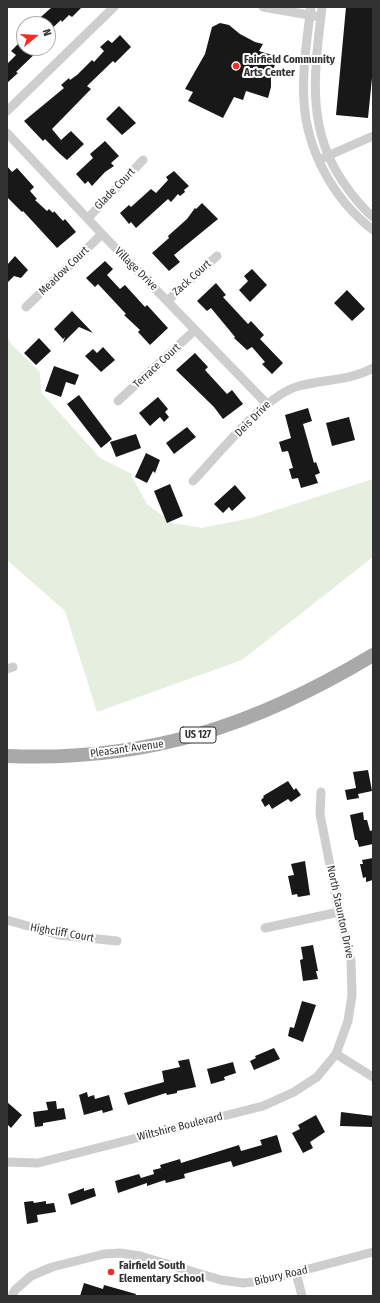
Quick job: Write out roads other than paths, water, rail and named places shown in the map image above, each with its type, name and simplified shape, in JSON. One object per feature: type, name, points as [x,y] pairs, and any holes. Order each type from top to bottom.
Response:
[{"type":"main road","name":"Pleasant Avenue","points":[[7,756],[69,756],[102,753],[180,740],[228,726],[273,708],[332,679],[373,655]]},
{"type":"street","points":[[7,111],[114,7]]},
{"type":"street","points":[[263,7],[310,11],[321,17]]},
{"type":"street","points":[[322,7],[315,82],[315,104],[323,158],[358,204],[373,217]]},
{"type":"street","points":[[310,11],[304,101],[307,120],[323,158],[332,186],[356,215],[373,230]]},
{"type":"street","points":[[323,158],[373,136]]},
{"type":"street","name":"Village Drive","points":[[8,137],[267,404]]},
{"type":"street","name":"Glade Court","points":[[88,218],[143,160]]},
{"type":"street","name":"Meadow Court","points":[[26,307],[102,234]]},
{"type":"street","name":"Zack Court","points":[[167,301],[217,256]]},
{"type":"street","name":"Terrace Court","points":[[118,402],[195,330]]},
{"type":"street","name":"Deis Drive","points":[[193,481],[267,404],[284,392],[299,386],[352,377],[373,368]]},
{"type":"street","name":"North Staunton Drive","points":[[321,792],[320,814],[339,912],[352,961],[352,995],[348,1021],[336,1054]]},
{"type":"street","points":[[265,928],[339,912]]},
{"type":"street","name":"Highcliff Court","points":[[7,920],[59,934],[117,942]]},
{"type":"street","points":[[336,1054],[373,1077]]},
{"type":"street","name":"Wiltshire Boulevard","points":[[7,1162],[38,1163],[263,1106],[294,1092],[317,1077],[336,1054]]},
{"type":"street","name":"Bibury Road","points":[[12,1296],[15,1290],[31,1276],[52,1267],[104,1254],[120,1253],[140,1256],[221,1280],[243,1283],[263,1281],[373,1252]]},
{"type":"street","points":[[296,1273],[302,1296]]},
{"type":"place","name":"Fairfield Community Arts Center","points":[[236,66]]},
{"type":"place","name":"Fairfield South Elementary School","points":[[111,1272]]}]
